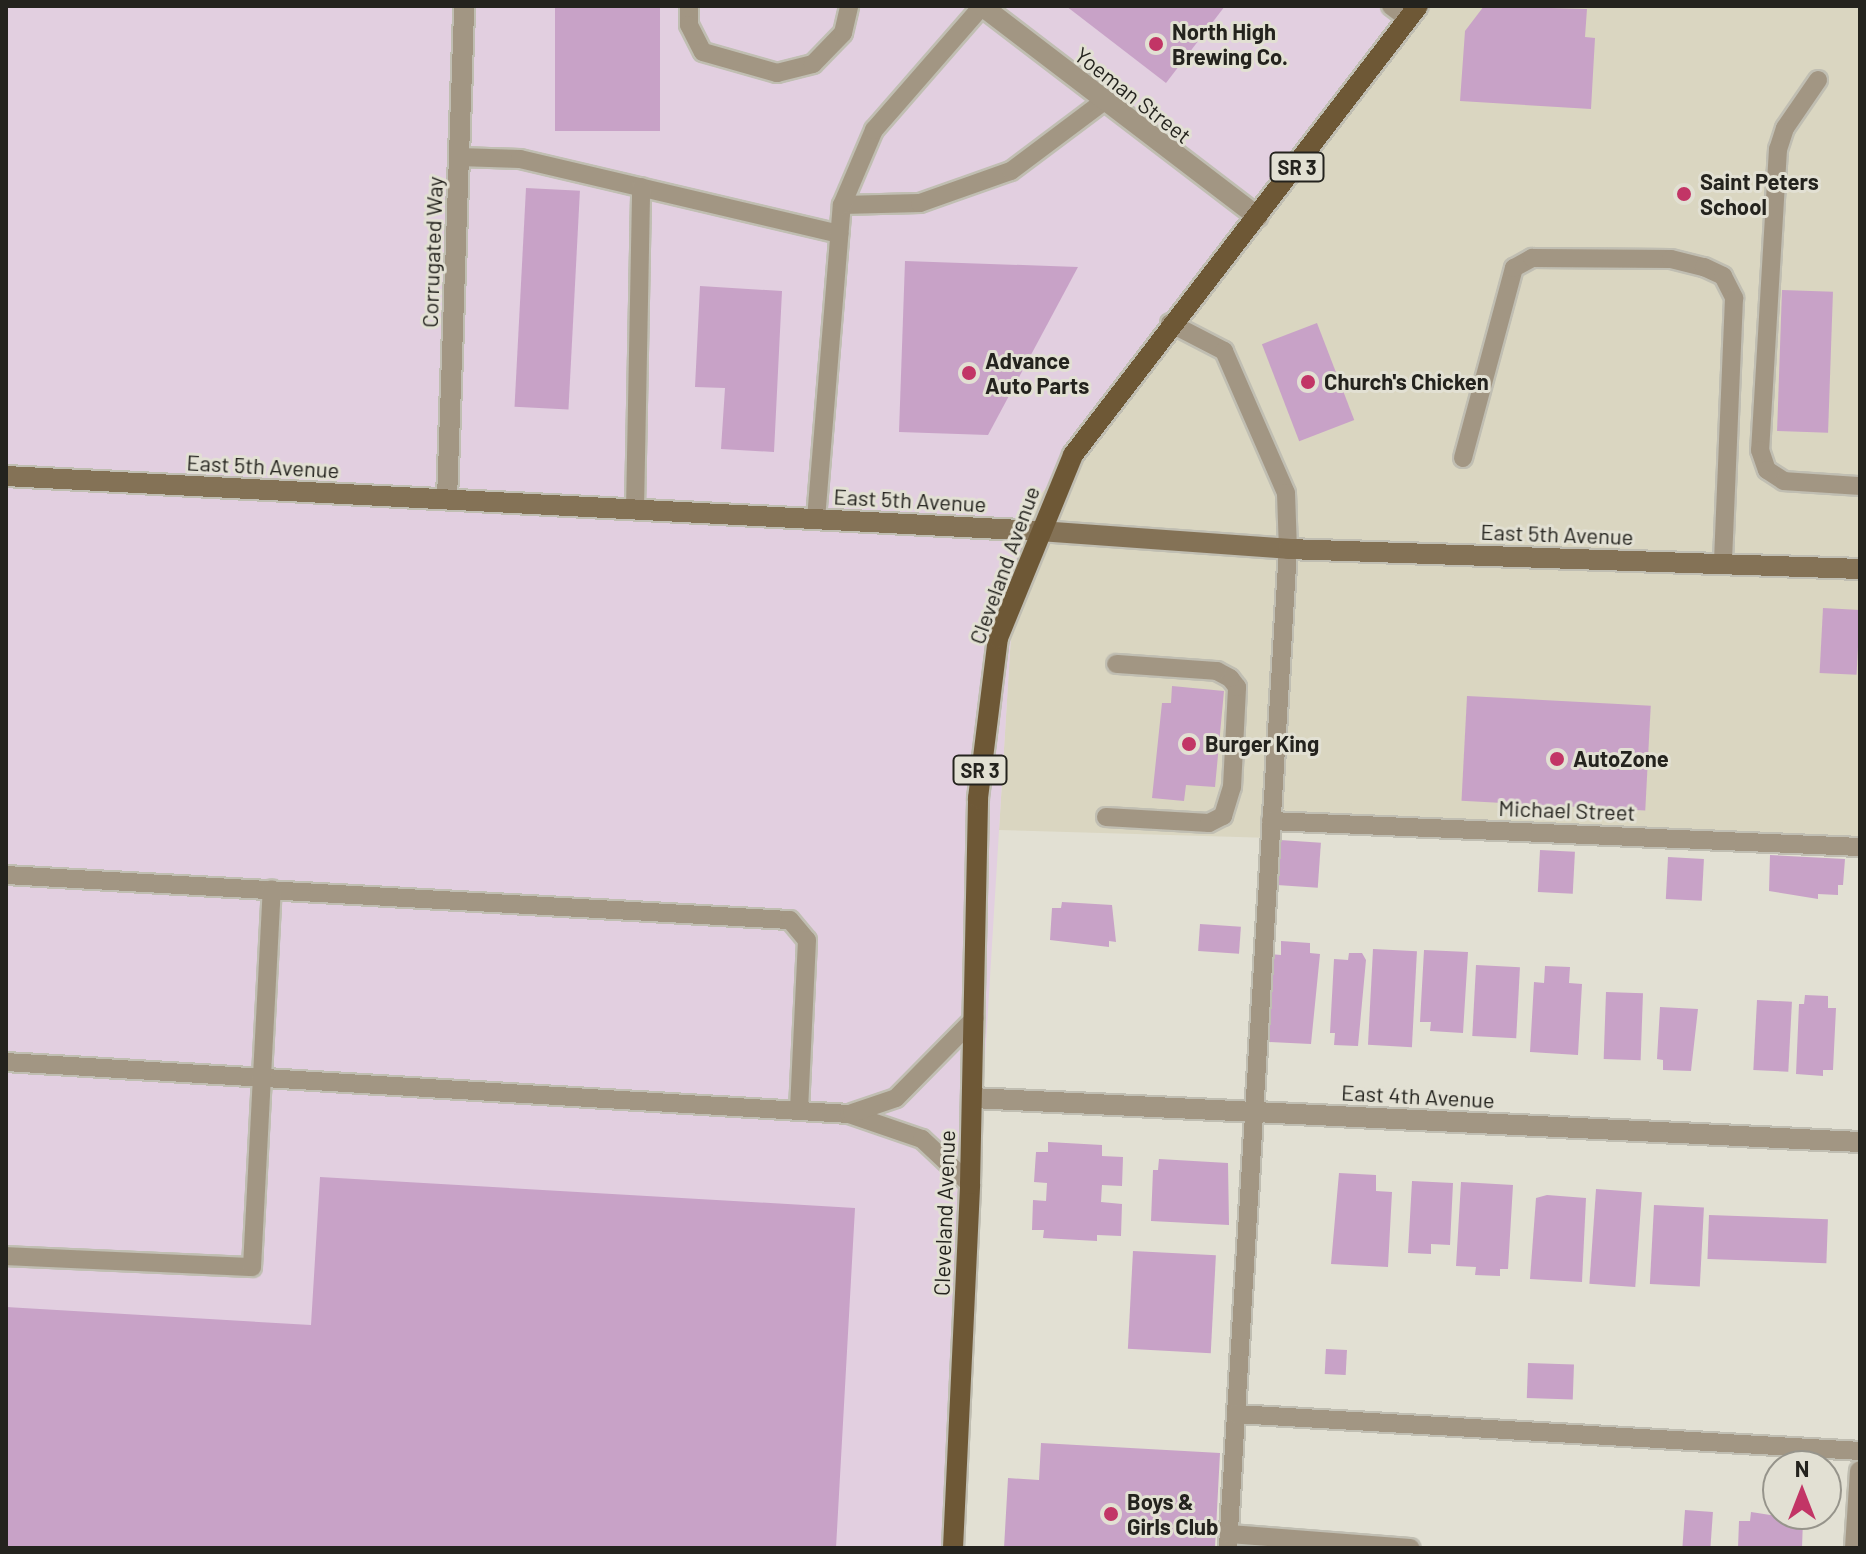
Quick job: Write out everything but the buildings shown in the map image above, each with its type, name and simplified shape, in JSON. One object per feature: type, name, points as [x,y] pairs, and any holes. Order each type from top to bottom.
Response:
[{"type":"main road","name":"Cleveland Avenue","points":[[953,1548],[973,1098],[978,798],[988,695],[998,638],[1039,531],[1073,455],[1170,323],[1258,217],[1413,13]]},
{"type":"main road","name":"East 5th Avenue","points":[[6,476],[1039,531],[1288,549],[1860,569]]},
{"type":"street","name":"Corrugated Way","points":[[447,499],[464,6]]},
{"type":"street","name":"Yoeman Street","points":[[982,6],[1103,102],[1258,217]]},
{"type":"street","name":"East 4th Avenue","points":[[973,1098],[1860,1142]]},
{"type":"street","points":[[1855,1548],[1860,1471]]},
{"type":"lane","points":[[689,6],[689,25],[703,52],[777,73],[813,64],[843,33],[849,6]]},
{"type":"lane","points":[[816,519],[842,205],[874,130],[982,6]]},
{"type":"lane","points":[[1391,6],[1413,13]]},
{"type":"lane","points":[[1818,80],[1778,149],[1760,450],[1767,470],[1784,481],[1860,486]]},
{"type":"lane","points":[[842,205],[920,203],[1011,171],[1103,102]]},
{"type":"lane","points":[[459,157],[520,159],[839,234]]},
{"type":"lane","points":[[635,509],[641,187]]},
{"type":"lane","points":[[1463,458],[1514,268],[1532,258],[1671,259],[1704,267],[1723,276],[1734,298],[1723,563]]},
{"type":"lane","points":[[1170,323],[1224,351],[1286,493],[1288,549],[1229,1541],[1410,1548]]},
{"type":"lane","points":[[1106,817],[1209,823],[1223,816],[1232,787],[1237,687],[1230,678],[1217,671],[1116,664]]},
{"type":"lane","name":"Michael Street","points":[[1271,821],[1860,847]]},
{"type":"lane","points":[[6,875],[790,920],[807,940],[799,1111]]},
{"type":"lane","points":[[6,1256],[252,1267],[272,890]]},
{"type":"lane","points":[[849,1114],[896,1098],[975,1018]]},
{"type":"lane","points":[[6,1062],[849,1114],[922,1139],[970,1184]]},
{"type":"lane","points":[[1236,1414],[1860,1451]]},
{"type":"shaded area","points":[[6,6],[1411,6],[1035,502],[1015,570],[955,1548],[6,1548]]},
{"type":"shaded area","points":[[1411,6],[1860,6],[1860,847],[1276,815],[1275,838],[999,830],[1015,570],[1035,502]]},
{"type":"place","name":"North High Brewing Co.","points":[[1156,44]]},
{"type":"place","name":"Saint Peters School","points":[[1684,194]]},
{"type":"place","name":"Advance Auto Parts","points":[[969,373]]},
{"type":"place","name":"Church's Chicken","points":[[1308,382]]},
{"type":"place","name":"Burger King","points":[[1189,744]]},
{"type":"place","name":"AutoZone","points":[[1557,759]]},
{"type":"place","name":"Boys & Girls Club","points":[[1111,1514]]}]
